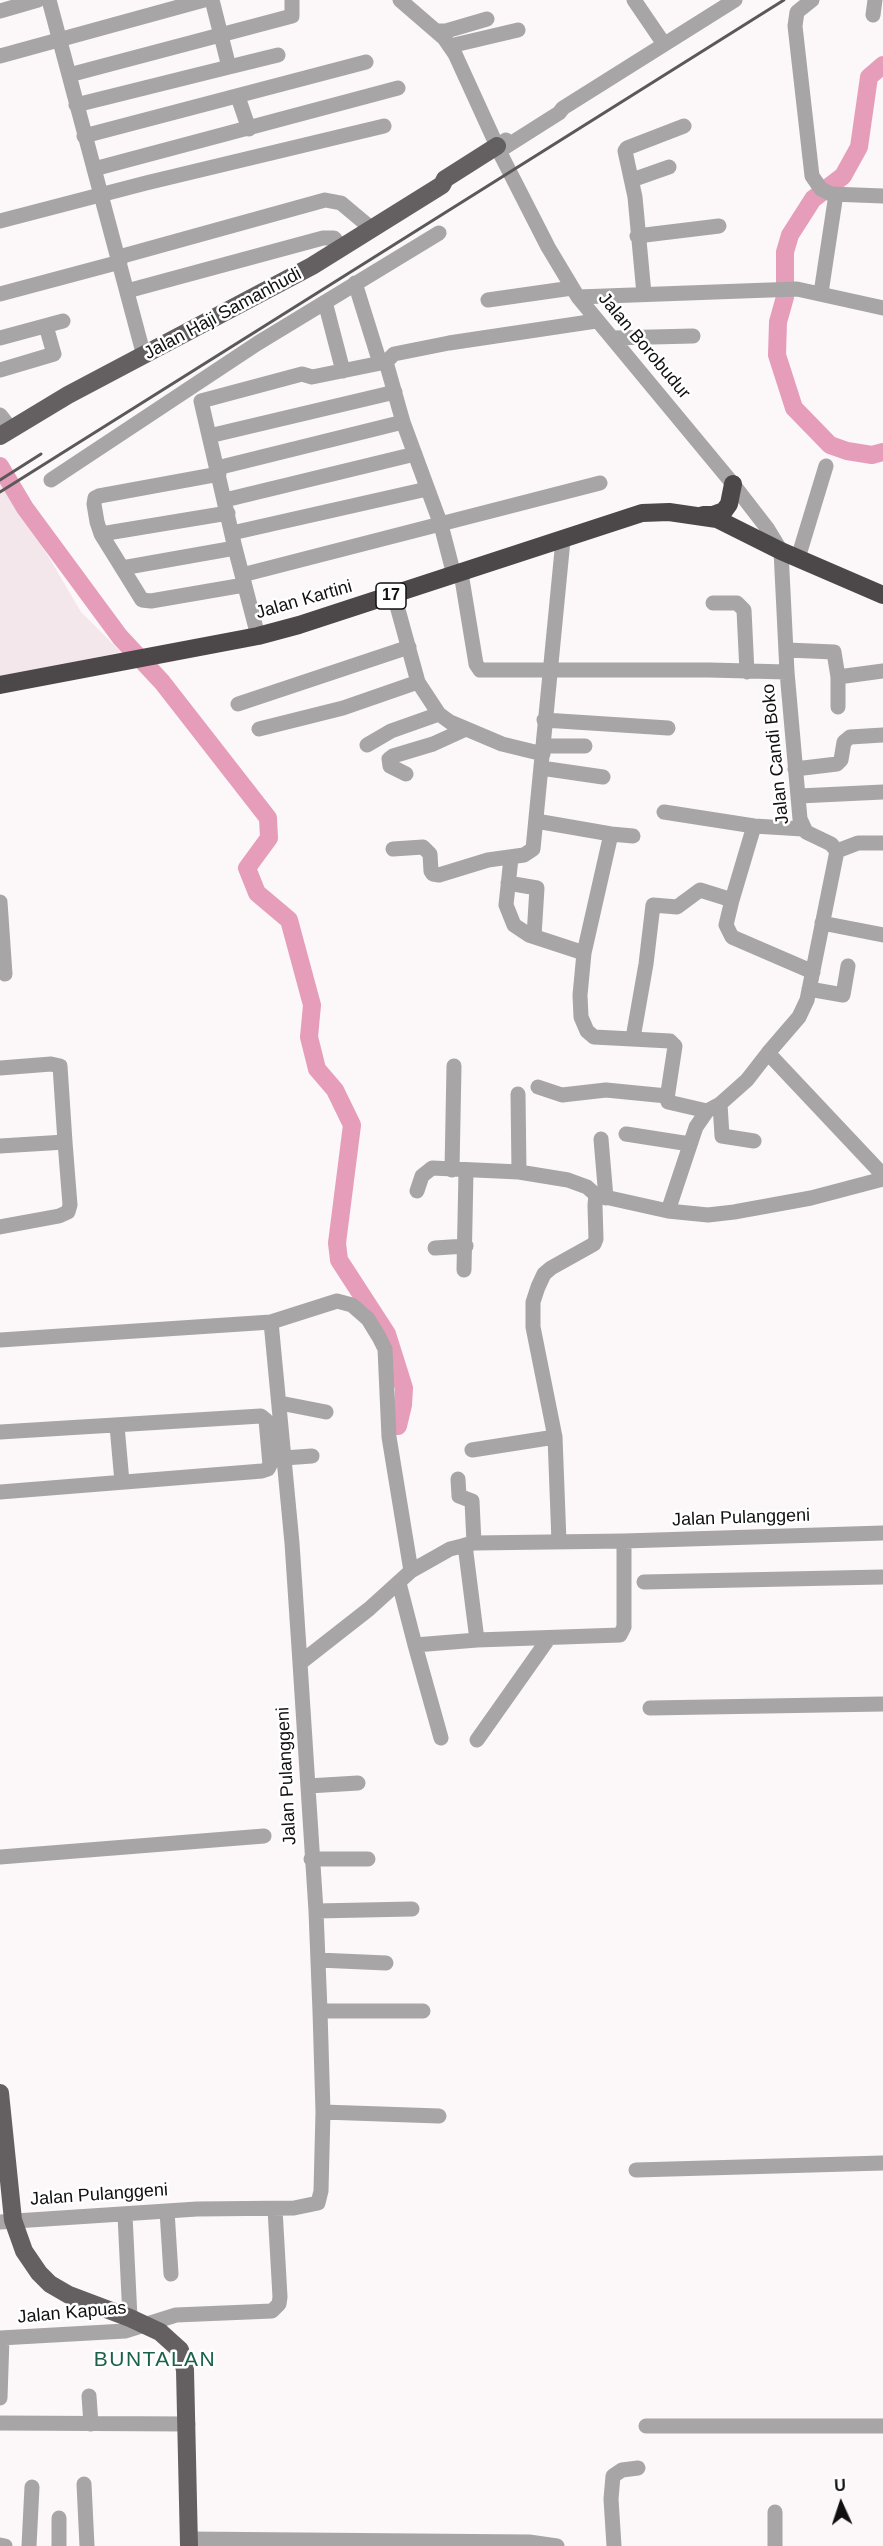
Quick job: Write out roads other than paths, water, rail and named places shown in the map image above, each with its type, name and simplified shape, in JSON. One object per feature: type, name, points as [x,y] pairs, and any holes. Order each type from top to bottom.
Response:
[{"type":"highway","points":[[695,514],[712,515],[724,511],[729,504],[733,484]]},
{"type":"highway","name":"Jalan Kartini","points":[[0,685],[258,636],[393,595],[635,515],[695,514],[717,519],[781,551]]},
{"type":"highway","name":"17","points":[[781,551],[883,595]]},
{"type":"main road","name":"Jalan Haji Samanhudi","points":[[4,426],[144,356],[312,266],[498,148]]},
{"type":"main road","points":[[0,2093],[6,2221],[39,2273],[50,2284],[69,2295],[138,2321],[168,2337],[180,2350],[185,2370],[188,2424],[189,2542]]},
{"type":"street","points":[[0,11],[38,0]]},
{"type":"street","points":[[49,0],[144,356]]},
{"type":"street","points":[[0,56],[204,0]]},
{"type":"street","points":[[212,0],[229,67]]},
{"type":"street","points":[[69,75],[292,16],[292,0]]},
{"type":"street","name":"Jalan Borobudur","points":[[400,0],[450,46],[548,247],[575,293],[733,484],[767,528],[781,551]]},
{"type":"street","points":[[634,0],[664,44]]},
{"type":"street","points":[[498,148],[556,109],[563,108],[735,0]]},
{"type":"street","points":[[812,0],[797,12],[795,26],[812,176],[827,192],[883,196]]},
{"type":"street","points":[[436,31],[446,32],[487,19]]},
{"type":"street","points":[[450,46],[518,30]]},
{"type":"street","points":[[76,105],[278,55]]},
{"type":"street","points":[[84,136],[366,62]]},
{"type":"street","points":[[94,169],[398,88]]},
{"type":"street","points":[[238,97],[252,157]]},
{"type":"street","points":[[0,221],[384,126]]},
{"type":"street","points":[[644,294],[632,180],[625,154],[627,148],[684,126]]},
{"type":"street","points":[[632,180],[669,167]]},
{"type":"street","points":[[821,293],[827,192]]},
{"type":"street","points":[[0,294],[325,200],[341,203],[372,229]]},
{"type":"street","points":[[637,236],[719,226]]},
{"type":"street","points":[[51,480],[197,383],[439,233]]},
{"type":"street","points":[[127,291],[323,238],[334,238],[342,248]]},
{"type":"street","points":[[356,283],[458,574],[478,669],[787,672]]},
{"type":"street","points":[[488,300],[575,293],[644,294],[797,289],[883,308]]},
{"type":"street","points":[[325,302],[343,371]]},
{"type":"street","points":[[0,339],[63,321]]},
{"type":"street","points":[[201,401],[302,374],[312,377],[383,362],[394,354],[443,344],[596,321]]},
{"type":"street","points":[[0,370],[54,354],[46,326]]},
{"type":"street","points":[[612,338],[693,336]]},
{"type":"street","points":[[197,383],[233,541],[258,636]]},
{"type":"street","points":[[209,436],[395,392]]},
{"type":"street","points":[[403,422],[218,471],[97,497],[94,501],[94,511],[101,534],[140,598],[146,601],[243,580],[600,483]]},
{"type":"street","points":[[101,534],[226,506],[415,454]]},
{"type":"street","points":[[798,558],[825,466]]},
{"type":"street","points":[[122,568],[427,489]]},
{"type":"street","points":[[393,849],[423,847],[430,854],[431,871],[439,875],[488,860],[511,858],[529,853],[533,849],[563,540]]},
{"type":"street","name":"Jalan Candi Boko","points":[[781,551],[787,672],[800,819],[803,830],[831,844],[837,851]]},
{"type":"street","points":[[393,595],[418,682],[439,714],[450,722],[502,744],[603,777]]},
{"type":"street","points":[[713,603],[737,603],[744,610],[747,672]]},
{"type":"street","points":[[238,704],[409,646]]},
{"type":"street","points":[[787,650],[834,652],[838,677],[838,707]]},
{"type":"street","points":[[838,677],[883,671]]},
{"type":"street","points":[[258,729],[344,708],[418,682]]},
{"type":"street","points":[[367,744],[391,731],[439,714]]},
{"type":"street","points":[[544,720],[668,728]]},
{"type":"street","points":[[406,774],[390,766],[389,759],[433,744],[466,729]]},
{"type":"street","points":[[795,769],[837,764],[841,760],[844,742],[850,737],[883,735]]},
{"type":"street","points":[[542,756],[585,746]]},
{"type":"street","points":[[799,796],[883,792]]},
{"type":"street","points":[[675,814],[754,826],[803,830]]},
{"type":"street","points":[[536,821],[633,836]]},
{"type":"street","points":[[754,826],[726,924],[732,937],[813,972]]},
{"type":"street","points":[[611,834],[584,953],[581,1017],[587,1031],[594,1037],[665,1040],[674,1044],[668,1102],[713,1108]]},
{"type":"street","points":[[668,1210],[696,1127],[713,1108],[747,1080],[785,1031],[799,1017],[813,972],[837,851],[858,843],[883,843]]},
{"type":"street","points":[[511,858],[506,905],[509,916],[518,929],[584,953]]},
{"type":"street","points":[[508,883],[537,888],[534,936]]},
{"type":"street","points":[[633,1038],[653,905],[675,908],[702,890],[732,900]]},
{"type":"street","points":[[0,902],[5,974]]},
{"type":"street","points":[[822,923],[883,934]]},
{"type":"street","points":[[809,989],[843,995],[848,966]]},
{"type":"street","points":[[417,1191],[426,1171],[432,1168],[519,1172],[567,1180],[586,1187],[601,1197],[708,1215],[811,1198],[883,1177],[768,1053]]},
{"type":"street","points":[[0,1068],[51,1064],[60,1066],[70,1201],[68,1212],[59,1216],[0,1227]]},
{"type":"street","points":[[454,1066],[459,1170],[466,1246],[464,1270]]},
{"type":"street","points":[[538,1087],[562,1095],[606,1090],[667,1096]]},
{"type":"street","points":[[518,1094],[519,1172]]},
{"type":"street","points":[[713,1108],[722,1136],[754,1141]]},
{"type":"street","points":[[626,1134],[690,1144]]},
{"type":"street","points":[[559,1542],[555,1437],[533,1327],[533,1302],[544,1274],[594,1244],[596,1239],[595,1204],[601,1197],[601,1139]]},
{"type":"street","points":[[0,1146],[66,1142]]},
{"type":"street","points":[[435,1248],[466,1246]]},
{"type":"street","points":[[0,1340],[271,1322],[337,1302],[352,1305],[368,1319],[385,1349],[389,1437],[403,1578],[441,1738]]},
{"type":"street","points":[[271,1322],[300,1663]]},
{"type":"street","points":[[279,1403],[326,1412]]},
{"type":"street","points":[[0,1432],[261,1416],[267,1423],[270,1465],[268,1469],[0,1492]]},
{"type":"street","points":[[117,1426],[122,1482]]},
{"type":"street","points":[[472,1450],[555,1437]]},
{"type":"street","points":[[284,1458],[312,1456]]},
{"type":"street","points":[[458,1479],[459,1496],[472,1501],[469,1544],[477,1640]]},
{"type":"street","name":"Jalan Pulanggeni","points":[[6,2221],[238,2207],[275,2209],[314,2205],[320,2200],[323,2112],[320,2011],[300,1663],[328,1643],[403,1578],[443,1553],[469,1544],[883,1533]]},
{"type":"street","points":[[420,1645],[477,1640],[620,1635],[623,1632],[624,1541]]},
{"type":"street","points":[[644,1582],[883,1577]]},
{"type":"street","points":[[477,1740],[549,1638]]},
{"type":"street","points":[[650,1708],[883,1704]]},
{"type":"street","points":[[308,1786],[358,1783]]},
{"type":"street","points":[[0,1857],[264,1836]]},
{"type":"street","points":[[311,1859],[368,1859]]},
{"type":"street","points":[[316,1911],[412,1909]]},
{"type":"street","points":[[318,1960],[386,1963]]},
{"type":"street","points":[[320,2011],[423,2011]]},
{"type":"street","points":[[323,2112],[439,2116]]},
{"type":"street","points":[[636,2170],[883,2163]]},
{"type":"street","name":"Jalan Kapuas","points":[[1,2338],[125,2331],[138,2321],[176,2315],[266,2312],[277,2308],[280,2297],[275,2209]]},
{"type":"street","points":[[167,2211],[171,2274]]},
{"type":"street","points":[[125,2215],[138,2321]]},
{"type":"street","points":[[0,2398],[1,2338]]},
{"type":"street","points":[[89,2396],[91,2424]]},
{"type":"street","points":[[0,2423],[188,2424]]},
{"type":"street","points":[[646,2426],[883,2426]]},
{"type":"street","points":[[614,2546],[611,2499],[613,2476],[622,2470],[638,2468]]},
{"type":"street","points":[[84,2484],[87,2546]]},
{"type":"street","points":[[29,2546],[32,2487]]},
{"type":"street","points":[[775,2512],[775,2546]]},
{"type":"street","points":[[59,2518],[59,2546]]},
{"type":"street","points":[[189,2542],[529,2542],[552,2545]]},
{"type":"street","points":[[0,2546],[6,2546]]},
{"type":"waterway","points":[[883,65],[869,77],[859,147],[843,176],[813,199],[790,235],[785,252],[785,297],[778,322],[777,355],[794,408],[830,445],[847,451],[872,455],[883,452]]},
{"type":"waterway","points":[[0,466],[25,508],[120,637],[162,682],[268,818],[269,838],[247,868],[257,893],[289,920],[312,1005],[309,1037],[317,1069],[335,1090],[352,1125],[337,1243],[339,1260],[387,1334],[404,1388],[398,1426]]},
{"type":"railway","points":[[0,492],[784,0]]},
{"type":"railway","points":[[0,480],[41,454]]},
{"type":"district","name":"BUNTALAN","points":[[155,2360]]}]
